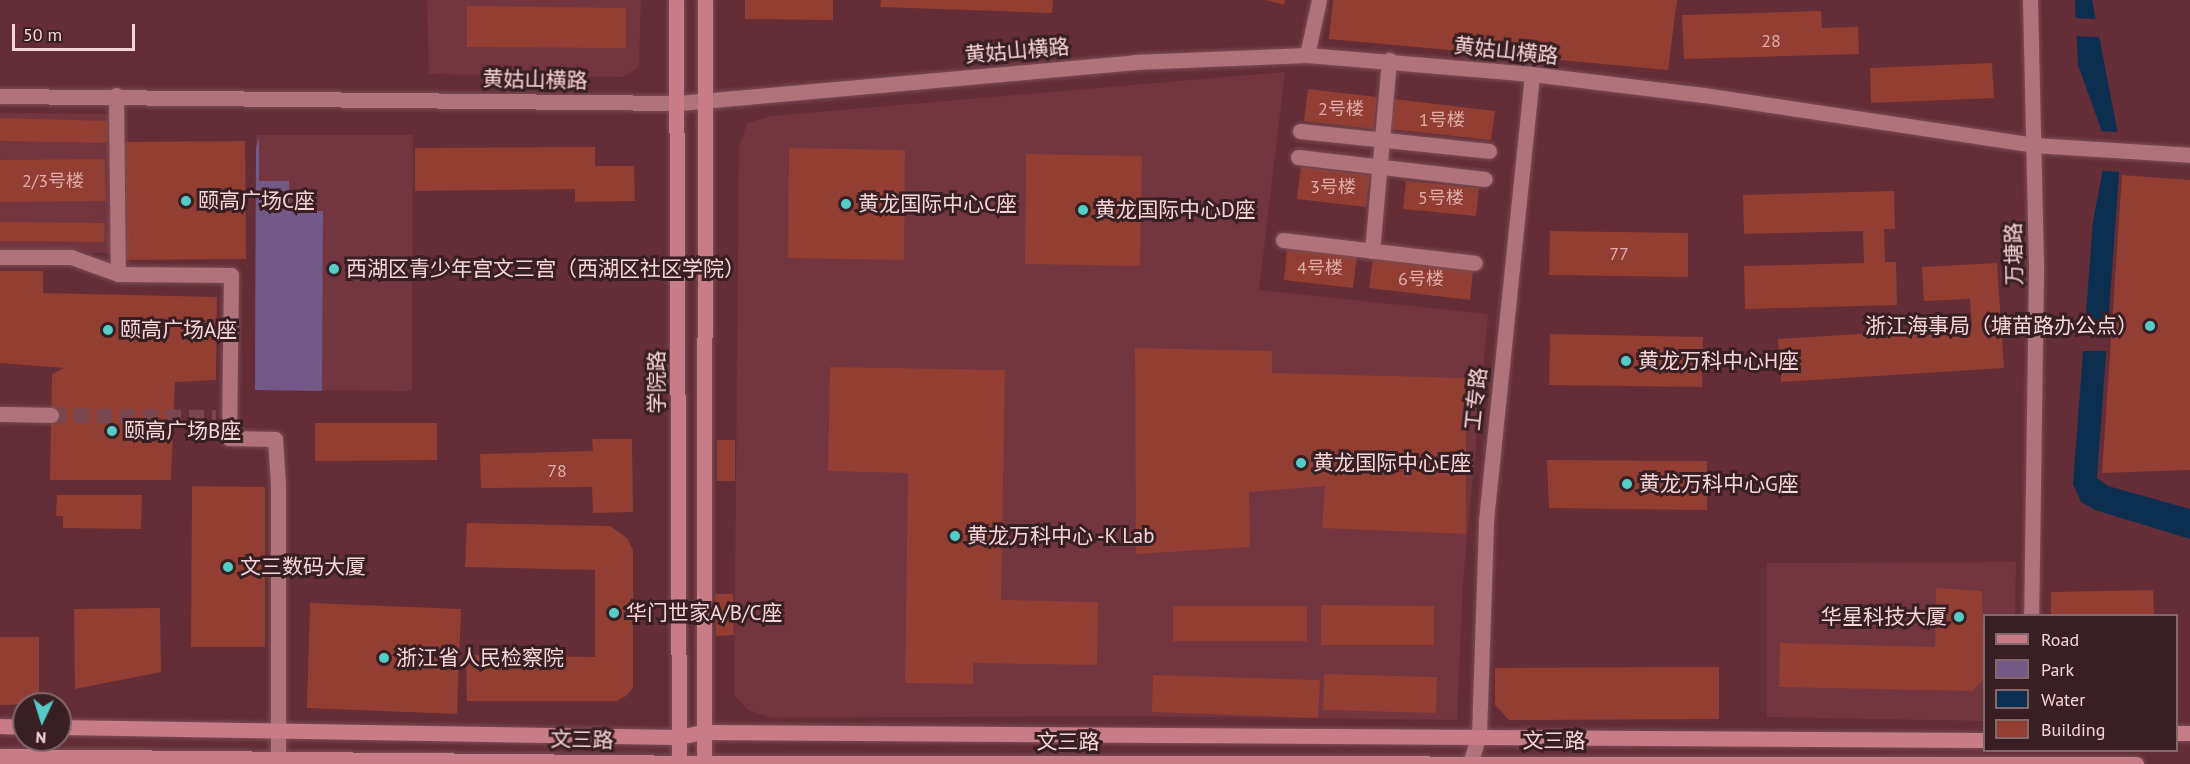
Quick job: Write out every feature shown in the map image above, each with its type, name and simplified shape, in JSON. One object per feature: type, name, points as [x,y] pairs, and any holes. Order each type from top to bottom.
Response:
[{"type":"main road","name":"学院路","points":[[676,0],[679,763]]},
{"type":"main road","points":[[704,764],[707,101],[705,0]]},
{"type":"main road","name":"文三路","points":[[72,727],[678,736],[703,732],[1479,735],[1983,740]]},
{"type":"main road","name":"文三路","points":[[0,756],[704,764],[1470,763],[2038,759],[2136,764]]},
{"type":"street","points":[[1307,55],[1319,0]]},
{"type":"street","name":"万塘路","points":[[2030,0],[2033,145],[2031,614]]},
{"type":"street","name":"黄姑山横路","points":[[0,96],[116,95],[678,103],[1111,64],[1307,55],[1389,60],[1532,74],[1704,95],[2033,145],[2190,155]]},
{"type":"street","points":[[1372,251],[1389,60]]},
{"type":"street","name":"工专路","points":[[1470,763],[1479,735],[1486,520],[1532,74]]},
{"type":"street","points":[[116,95],[118,274]]},
{"type":"street","points":[[1300,131],[1489,152]]},
{"type":"street","points":[[1298,157],[1485,179]]},
{"type":"street","points":[[1282,240],[1475,263]]},
{"type":"street","points":[[0,257],[71,257],[118,274],[231,275],[223,418],[229,438],[275,439],[279,731],[270,759]]},
{"type":"street","points":[[0,414],[51,415]]},
{"type":"shaded area","points":[[427,0],[641,0],[639,67],[623,77],[429,74]]},
{"type":"shaded area","points":[[1285,72],[1259,290],[1488,314],[1463,581],[1457,720],[1120,716],[772,718],[748,710],[734,695],[739,147],[747,123],[771,116]]},
{"type":"shaded area","points":[[0,113],[116,114],[115,253],[0,251]]},
{"type":"shaded area","name":"西湖区青少年宫文三宫（西湖区社区学院）","points":[[256,135],[413,135],[412,391],[255,390]]},
{"type":"shaded area","points":[[2016,562],[2015,614],[1983,614],[1983,721],[1767,717],[1767,563]]},
{"type":"green space","points":[[259,137],[259,181],[289,181],[290,211],[323,211],[322,391],[255,390],[256,148]]},
{"type":"water","points":[[2075,0],[2092,0],[2117,129],[2119,173],[2097,478],[2108,486],[2190,509],[2190,539],[2095,510],[2081,502],[2073,484],[2093,221],[2102,174],[2101,129],[2078,65]]},
{"type":"pier","points":[[2073,18],[2097,19],[2100,37],[2074,36]]},
{"type":"pier","points":[[2098,131],[2120,132],[2122,172],[2099,171]]},
{"type":"pier","points":[[2109,328],[2109,351],[2080,351],[2082,329]]},
{"type":"building","points":[[745,0],[833,0],[833,20],[745,19]]},
{"type":"building","points":[[881,0],[1053,0],[1052,13],[880,7]]},
{"type":"building","points":[[1266,0],[1285,0],[1284,5]]},
{"type":"building","points":[[1333,0],[1677,0],[1668,70],[1329,39]]},
{"type":"building","points":[[467,6],[626,8],[626,48],[467,47]]},
{"type":"building","points":[[1821,11],[1822,28],[1858,27],[1859,54],[1684,59],[1682,15]]},
{"type":"building","points":[[1992,63],[1994,98],[1871,103],[1870,68]]},
{"type":"building","points":[[1308,89],[1377,97],[1374,129],[1304,121]]},
{"type":"building","points":[[1394,99],[1495,111],[1491,140],[1390,129]]},
{"type":"building","points":[[0,118],[108,121],[107,143],[0,141]]},
{"type":"building","name":"颐高广场C座","points":[[245,141],[246,259],[126,260],[125,142]]},
{"type":"building","points":[[595,147],[595,166],[634,166],[635,201],[575,202],[575,189],[415,191],[415,148]]},
{"type":"building","name":"黄龙国际中心C座","points":[[789,148],[905,150],[904,260],[788,258]]},
{"type":"building","name":"黄龙国际中心D座","points":[[1026,154],[1142,156],[1140,266],[1025,264]]},
{"type":"building","points":[[105,159],[106,201],[0,202],[0,160]]},
{"type":"building","points":[[1301,167],[1370,175],[1366,207],[1297,199]]},
{"type":"building","name":"浙江海事局（塘苗路办公点）","points":[[2122,175],[2190,180],[2190,470],[2102,473]]},
{"type":"building","points":[[1406,181],[1479,188],[1476,216],[1403,209]]},
{"type":"building","points":[[1894,191],[1895,229],[1884,229],[1885,262],[1896,262],[1897,305],[1745,309],[1744,266],[1864,263],[1863,231],[1744,234],[1743,195]]},
{"type":"building","points":[[0,222],[105,223],[104,242],[0,241]]},
{"type":"building","points":[[1550,231],[1688,233],[1688,277],[1549,275]]},
{"type":"building","points":[[1287,248],[1357,256],[1353,288],[1284,280]]},
{"type":"building","points":[[1373,259],[1473,270],[1470,300],[1369,288]]},
{"type":"building","points":[[1997,263],[2004,368],[1781,382],[1778,339],[1972,327],[1970,299],[1924,301],[1922,267]]},
{"type":"building","points":[[0,271],[43,271],[43,293],[217,297],[216,380],[175,382],[171,480],[50,480],[52,374],[64,368],[0,363]]},
{"type":"building","name":"黄龙万科中心H座","points":[[1550,334],[1703,337],[1702,387],[1549,385]]},
{"type":"building","name":"黄龙国际中心E座","points":[[1135,348],[1272,351],[1272,373],[1466,378],[1466,534],[1322,528],[1325,486],[1249,492],[1250,547],[1136,554]]},
{"type":"building","name":"黄龙万科中心 -K Lab","points":[[830,367],[1005,370],[1001,600],[1098,602],[1097,665],[973,663],[973,684],[905,683],[908,473],[828,471]]},
{"type":"building","points":[[315,423],[437,423],[437,460],[315,461]]},
{"type":"building","points":[[592,439],[632,439],[633,512],[593,513],[592,487],[481,488],[480,454],[593,451]]},
{"type":"building","points":[[717,440],[735,440],[735,481],[717,481]]},
{"type":"building","name":"黄龙万科中心G座","points":[[1547,460],[1707,461],[1707,510],[1549,508]]},
{"type":"building","name":"文三数码大厦","points":[[192,486],[265,487],[265,647],[191,647]]},
{"type":"building","points":[[57,495],[142,495],[141,529],[63,528],[63,516],[56,516]]},
{"type":"building","name":"华门世家A/B/C座","points":[[467,523],[610,526],[627,538],[633,550],[633,688],[626,696],[617,701],[467,701],[466,655],[595,657],[595,570],[465,567]]},
{"type":"building","name":"华星科技大厦","points":[[1936,588],[1982,591],[1983,679],[1972,691],[1779,687],[1780,643],[1935,647]]},
{"type":"building","points":[[2153,590],[2154,614],[2051,614],[2051,592]]},
{"type":"building","points":[[715,594],[733,594],[734,635],[716,636]]},
{"type":"building","name":"浙江省人民检察院","points":[[310,603],[461,609],[457,714],[307,708]]},
{"type":"building","points":[[1321,605],[1434,606],[1434,645],[1321,645]]},
{"type":"building","points":[[1173,606],[1307,606],[1307,641],[1173,641]]},
{"type":"building","points":[[160,608],[161,672],[75,689],[74,609]]},
{"type":"building","points":[[0,637],[39,637],[39,692],[12,692],[12,705],[0,705]]},
{"type":"building","points":[[1719,667],[1719,719],[1509,720],[1495,705],[1495,668]]},
{"type":"building","points":[[1324,674],[1437,677],[1436,713],[1323,710]]},
{"type":"building","points":[[1153,675],[1320,680],[1318,718],[1152,712]]},
{"type":"tunnel","points":[[51,415],[216,417]]},
{"type":"place","name":"颐高广场C座","points":[[186,201]]},
{"type":"place","name":"黄龙国际中心C座","points":[[846,204]]},
{"type":"place","name":"黄龙国际中心D座","points":[[1083,210]]},
{"type":"place","name":"西湖区青少年宫文三宫（西湖区社区学院）","points":[[334,269]]},
{"type":"place","name":"浙江海事局（塘苗路办公点）","points":[[2150,326]]},
{"type":"place","name":"颐高广场A座","points":[[108,330]]},
{"type":"place","name":"黄龙万科中心H座","points":[[1626,361]]},
{"type":"place","name":"颐高广场B座","points":[[112,431]]},
{"type":"place","name":"黄龙国际中心E座","points":[[1301,463]]},
{"type":"place","name":"黄龙万科中心G座","points":[[1627,484]]},
{"type":"place","name":"黄龙万科中心 -K Lab","points":[[955,536]]},
{"type":"place","name":"文三数码大厦","points":[[228,567]]},
{"type":"place","name":"华门世家A/B/C座","points":[[614,613]]},
{"type":"place","name":"华星科技大厦","points":[[1959,617]]},
{"type":"place","name":"浙江省人民检察院","points":[[384,658]]}]
